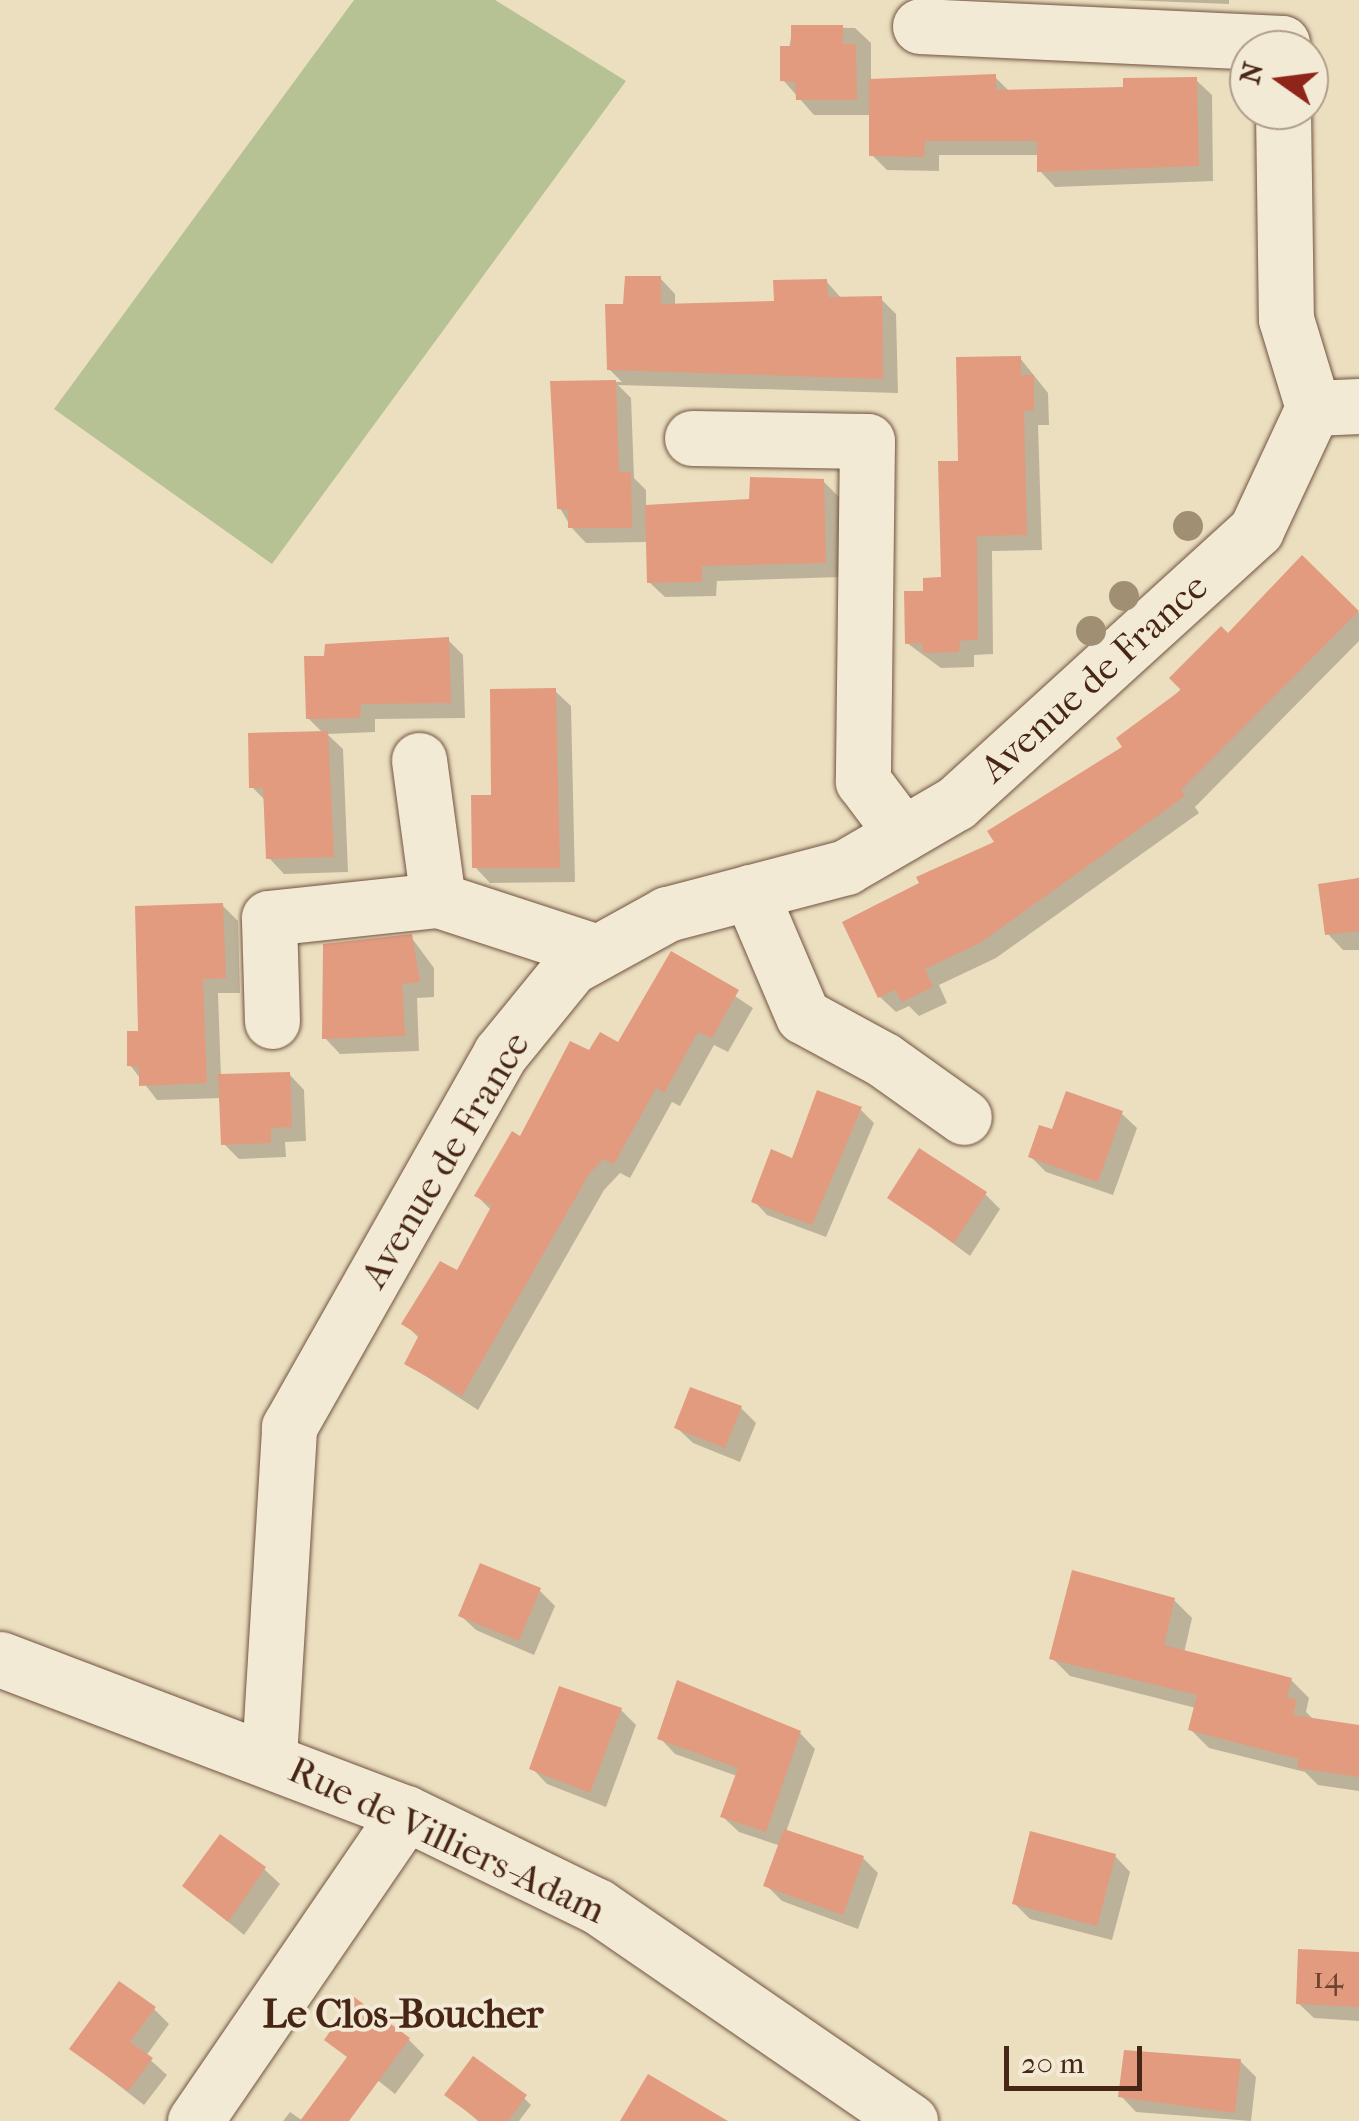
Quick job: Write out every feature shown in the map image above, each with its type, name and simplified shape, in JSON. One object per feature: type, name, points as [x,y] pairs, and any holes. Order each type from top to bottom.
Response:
[{"type":"street","points":[[920,26],[1229,41]]},
{"type":"street","points":[[1283,130],[1286,319],[1336,407]]},
{"type":"street","name":"Avenue de France","points":[[269,1756],[289,1428],[500,1054],[571,967],[598,952],[668,914],[846,866],[956,803],[1256,530],[1336,407]]},
{"type":"street","points":[[692,438],[867,441],[864,781],[903,834]]},
{"type":"street","points":[[419,760],[438,900]]},
{"type":"street","points":[[750,892],[802,1016],[884,1060],[964,1117]]},
{"type":"street","points":[[272,1020],[269,918],[438,900],[598,952]]},
{"type":"street","name":"Rue de Villiers-Adam","points":[[0,1658],[200,1738],[269,1756],[406,1812],[596,1906],[910,2121]]},
{"type":"street","points":[[196,2121],[406,1812]]},
{"type":"green space","points":[[354,0],[495,0],[626,81],[272,564],[54,409]]},
{"type":"building","points":[[791,25],[843,25],[843,44],[856,44],[857,100],[796,100],[795,82],[780,81],[780,46],[791,46]]},
{"type":"building","points":[[996,74],[996,90],[1123,87],[1123,78],[1197,77],[1199,166],[1037,172],[1037,141],[925,141],[924,157],[869,156],[869,79]]},
{"type":"building","points":[[625,276],[661,276],[661,304],[774,301],[773,280],[827,279],[828,297],[882,296],[883,379],[607,370],[605,304],[623,304]]},
{"type":"building","points":[[1021,356],[1021,375],[1034,375],[1034,410],[1024,411],[1027,535],[977,536],[978,639],[960,641],[959,652],[923,653],[922,643],[905,644],[904,591],[923,591],[923,578],[941,577],[938,461],[958,461],[956,357]]},
{"type":"building","points":[[616,380],[619,472],[631,472],[632,528],[568,528],[568,510],[557,509],[550,381]]},
{"type":"building","points":[[750,477],[824,479],[826,563],[702,566],[702,582],[647,583],[645,505],[749,499]]},
{"type":"building","points":[[1302,555],[1359,611],[1181,790],[1185,796],[980,943],[925,969],[933,987],[902,1002],[895,990],[878,998],[842,922],[919,883],[916,877],[994,842],[987,831],[1122,747],[1116,738],[1181,690],[1169,678],[1221,626],[1228,633]]},
{"type":"building","points":[[449,637],[451,703],[361,704],[360,718],[306,719],[304,656],[324,656],[325,644]]},
{"type":"building","points":[[556,688],[560,868],[472,868],[471,795],[491,795],[490,689]]},
{"type":"building","points":[[328,731],[334,857],[266,859],[263,788],[249,788],[248,733]]},
{"type":"building","points":[[1359,878],[1359,931],[1325,935],[1318,884]]},
{"type":"building","points":[[223,903],[226,978],[203,979],[207,1083],[139,1086],[139,1067],[127,1066],[127,1031],[138,1031],[135,906]]},
{"type":"building","points":[[412,934],[420,982],[402,984],[405,1036],[322,1039],[323,944]]},
{"type":"building","points":[[671,951],[739,990],[712,1038],[698,1032],[664,1093],[656,1088],[614,1164],[603,1159],[589,1174],[462,1396],[404,1364],[419,1335],[401,1324],[440,1261],[457,1270],[492,1205],[474,1196],[512,1131],[520,1136],[570,1041],[589,1050],[600,1032],[618,1042]]},
{"type":"building","points":[[290,1072],[292,1127],[271,1128],[271,1143],[221,1145],[218,1074]]},
{"type":"building","points":[[817,1090],[862,1107],[812,1225],[751,1202],[771,1149],[792,1158]]},
{"type":"building","points":[[1066,1091],[1123,1111],[1098,1182],[1028,1157],[1039,1125],[1052,1129]]},
{"type":"building","points":[[919,1148],[987,1192],[954,1243],[887,1198]]},
{"type":"building","points":[[690,1387],[742,1406],[725,1448],[674,1428]]},
{"type":"building","points":[[480,1563],[541,1588],[519,1641],[458,1616]]},
{"type":"building","points":[[1072,1570],[1175,1598],[1164,1645],[1292,1678],[1287,1697],[1297,1700],[1293,1715],[1359,1725],[1359,1777],[1297,1768],[1299,1759],[1188,1730],[1197,1695],[1049,1659]]},
{"type":"building","points":[[677,1680],[801,1731],[766,1832],[720,1817],[738,1768],[657,1739]]},
{"type":"building","points":[[559,1686],[622,1708],[590,1793],[529,1769]]},
{"type":"building","points":[[784,1829],[864,1856],[843,1915],[763,1886]]},
{"type":"building","points":[[1030,1831],[1116,1854],[1097,1926],[1012,1904]]},
{"type":"building","points":[[220,1834],[266,1867],[228,1922],[182,1886]]},
{"type":"building","points":[[1298,1949],[1359,1952],[1359,2007],[1296,2004]]},
{"type":"building","points":[[119,1981],[156,2007],[130,2042],[153,2058],[128,2091],[69,2049]]},
{"type":"building","points":[[354,1997],[410,2038],[349,2121],[300,2121],[347,2057],[324,2040]]},
{"type":"building","points":[[1124,2050],[1241,2059],[1235,2113],[1118,2097]]},
{"type":"building","points":[[473,2056],[527,2095],[508,2121],[480,2121],[444,2095]]},
{"type":"building","points":[[648,2074],[728,2121],[620,2121]]},
{"type":"district","name":"Le Clos-Boucher","points":[[403,2014]]}]
